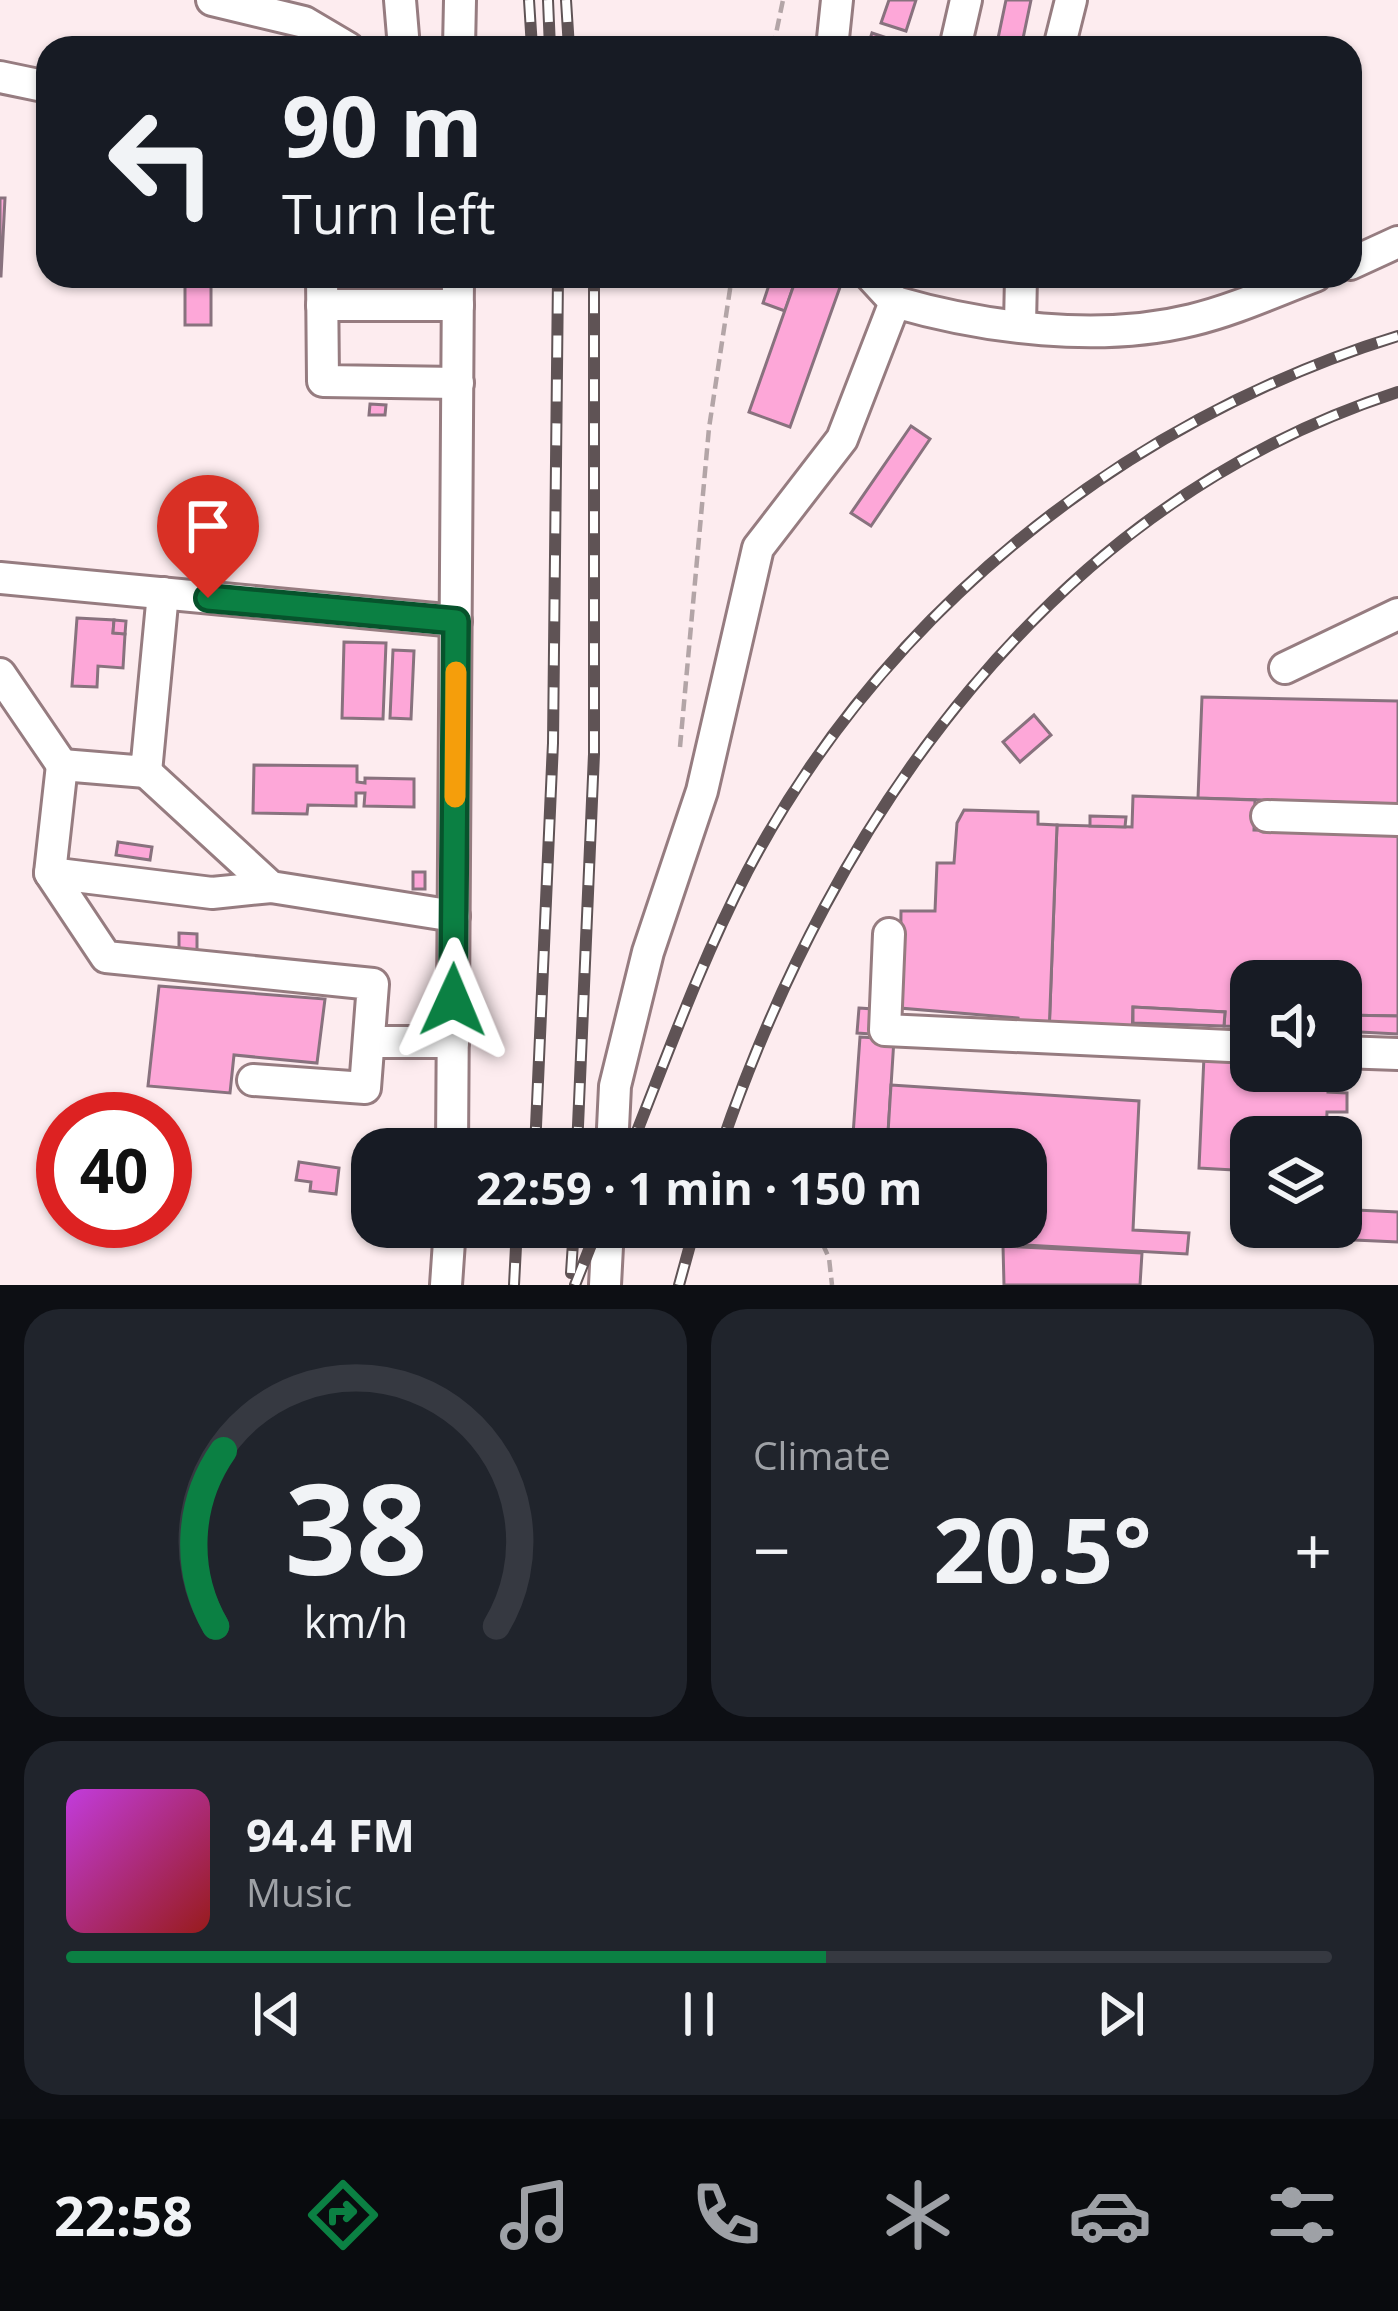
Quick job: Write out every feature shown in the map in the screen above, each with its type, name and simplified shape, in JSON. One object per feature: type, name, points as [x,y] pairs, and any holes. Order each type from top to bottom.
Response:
[{"type":"street","points":[[212,0],[304,22],[328,36]]},
{"type":"street","points":[[400,0],[403,36]]},
{"type":"street","points":[[459,36],[460,0]]},
{"type":"street","points":[[833,36],[837,0]]},
{"type":"street","points":[[958,36],[966,0]]},
{"type":"street","points":[[1062,36],[1071,0]]},
{"type":"street","points":[[0,76],[36,84]]},
{"type":"street","points":[[1362,258],[1398,242]]},
{"type":"street","points":[[1020,325],[1022,288]]},
{"type":"street","points":[[613,1128],[615,1086],[648,952],[702,791],[758,548],[842,439],[898,289],[962,321],[1107,329],[1190,321],[1282,288]]},
{"type":"street","points":[[452,1128],[458,383],[458,291],[322,291],[323,381],[458,383]]},
{"type":"street","points":[[0,578],[456,621]]},
{"type":"street","points":[[146,772],[163,593]]},
{"type":"street","points":[[1286,668],[1398,614]]},
{"type":"street","points":[[0,674],[62,765],[50,873],[106,957],[374,984],[365,1088],[253,1080]]},
{"type":"street","points":[[62,765],[146,772],[271,887]]},
{"type":"street","points":[[1267,816],[1398,820]]},
{"type":"street","points":[[50,873],[212,893],[271,887],[454,916]]},
{"type":"street","points":[[889,934],[885,1030],[1230,1046]]},
{"type":"street","points":[[369,1042],[453,1042]]},
{"type":"street","points":[[1362,1053],[1398,1054]]},
{"type":"street","points":[[446,1285],[449,1248]]},
{"type":"street","points":[[605,1285],[607,1248]]},
{"type":"path","points":[[776,36],[783,0]]},
{"type":"path","points":[[680,751],[709,428],[730,288]]},
{"type":"path","points":[[825,1248],[832,1285]]},
{"type":"building","points":[[889,0],[916,0],[906,31],[881,23]]},
{"type":"building","points":[[1006,0],[1031,0],[1024,36],[998,36]]},
{"type":"building","points":[[0,198],[5,198],[1,276],[0,276]]},
{"type":"building","points":[[185,288],[211,288],[211,325],[185,325]]},
{"type":"building","points":[[768,288],[793,288],[785,311],[763,303]]},
{"type":"building","points":[[793,288],[840,288],[790,427],[749,412]]},
{"type":"building","points":[[370,404],[386,405],[385,415],[369,415]]},
{"type":"building","points":[[911,426],[930,439],[871,526],[851,513]]},
{"type":"building","points":[[77,618],[114,620],[113,633],[125,634],[123,668],[98,666],[97,687],[72,686]]},
{"type":"building","points":[[114,620],[126,621],[125,634],[113,633]]},
{"type":"building","points":[[344,642],[386,643],[383,719],[342,718]]},
{"type":"building","points":[[393,650],[414,651],[411,719],[390,718]]},
{"type":"building","points":[[1202,697],[1398,701],[1398,804],[1198,798]]},
{"type":"building","points":[[1034,715],[1051,735],[1020,762],[1003,742]]},
{"type":"building","points":[[254,765],[357,766],[357,782],[365,783],[365,778],[414,779],[414,807],[364,806],[365,793],[356,793],[356,806],[308,805],[307,814],[253,813]]},
{"type":"building","points":[[1133,796],[1255,800],[1254,830],[1398,834],[1398,1016],[1362,1015],[1362,960],[1230,960],[1230,1026],[1224,1026],[1225,1012],[1133,1007],[1132,1037],[1049,1034],[1057,825],[1132,827]]},
{"type":"building","points":[[964,810],[1038,812],[1038,824],[1057,825],[1049,1034],[1017,1032],[1018,1018],[900,1008],[901,911],[935,911],[937,863],[954,863],[957,823]]},
{"type":"building","points":[[1090,816],[1126,817],[1125,827],[1090,826]]},
{"type":"building","points":[[118,842],[152,847],[150,860],[116,855]]},
{"type":"building","points":[[413,872],[425,872],[425,889],[413,889]]},
{"type":"building","points":[[179,933],[197,934],[197,950],[179,949]]},
{"type":"building","points":[[159,986],[325,999],[317,1063],[234,1055],[230,1093],[148,1086]]},
{"type":"building","points":[[1133,1007],[1225,1012],[1224,1026],[1133,1023]]},
{"type":"building","points":[[859,1008],[873,1009],[871,1034],[857,1033]]},
{"type":"building","points":[[1362,1015],[1398,1016],[1398,1034],[1362,1032]]},
{"type":"building","points":[[860,1037],[894,1039],[888,1128],[854,1128]]},
{"type":"building","points":[[1204,1056],[1230,1057],[1230,1092],[1347,1093],[1347,1112],[1327,1112],[1327,1116],[1230,1116],[1230,1170],[1199,1168]]},
{"type":"building","points":[[891,1085],[1139,1101],[1133,1230],[1189,1233],[1187,1254],[1047,1246],[1047,1128],[888,1128]]},
{"type":"building","points":[[299,1162],[339,1168],[336,1194],[310,1191],[311,1182],[296,1180]]},
{"type":"building","points":[[1362,1210],[1398,1212],[1398,1242],[1362,1240]]},
{"type":"building","points":[[1003,1248],[1142,1253],[1140,1285],[1004,1285]]},
{"type":"railway","points":[[529,0],[531,36]]},
{"type":"railway","points":[[548,0],[550,36]]},
{"type":"railway","points":[[566,0],[568,36]]},
{"type":"railway","points":[[536,1128],[553,743],[558,288]]},
{"type":"railway","points":[[578,1128],[594,754],[594,288]]},
{"type":"railway","points":[[638,1128],[747,872],[802,779],[867,692],[940,612],[1020,540],[1106,475],[1199,419],[1296,373],[1398,336]]},
{"type":"railway","points":[[728,1128],[767,1026],[825,907],[893,794],[971,688],[1061,593],[1162,511],[1274,443],[1398,392]]},
{"type":"railway","points":[[514,1285],[516,1248]]},
{"type":"railway","points":[[571,1273],[573,1248]]},
{"type":"railway","points":[[575,1285],[590,1248]]},
{"type":"railway","points":[[679,1285],[689,1248]]},
{"type":"slow traffic","points":[[455,797],[456,672]]},
{"type":"route","points":[[208,598],[456,621],[453,1000]]}]
